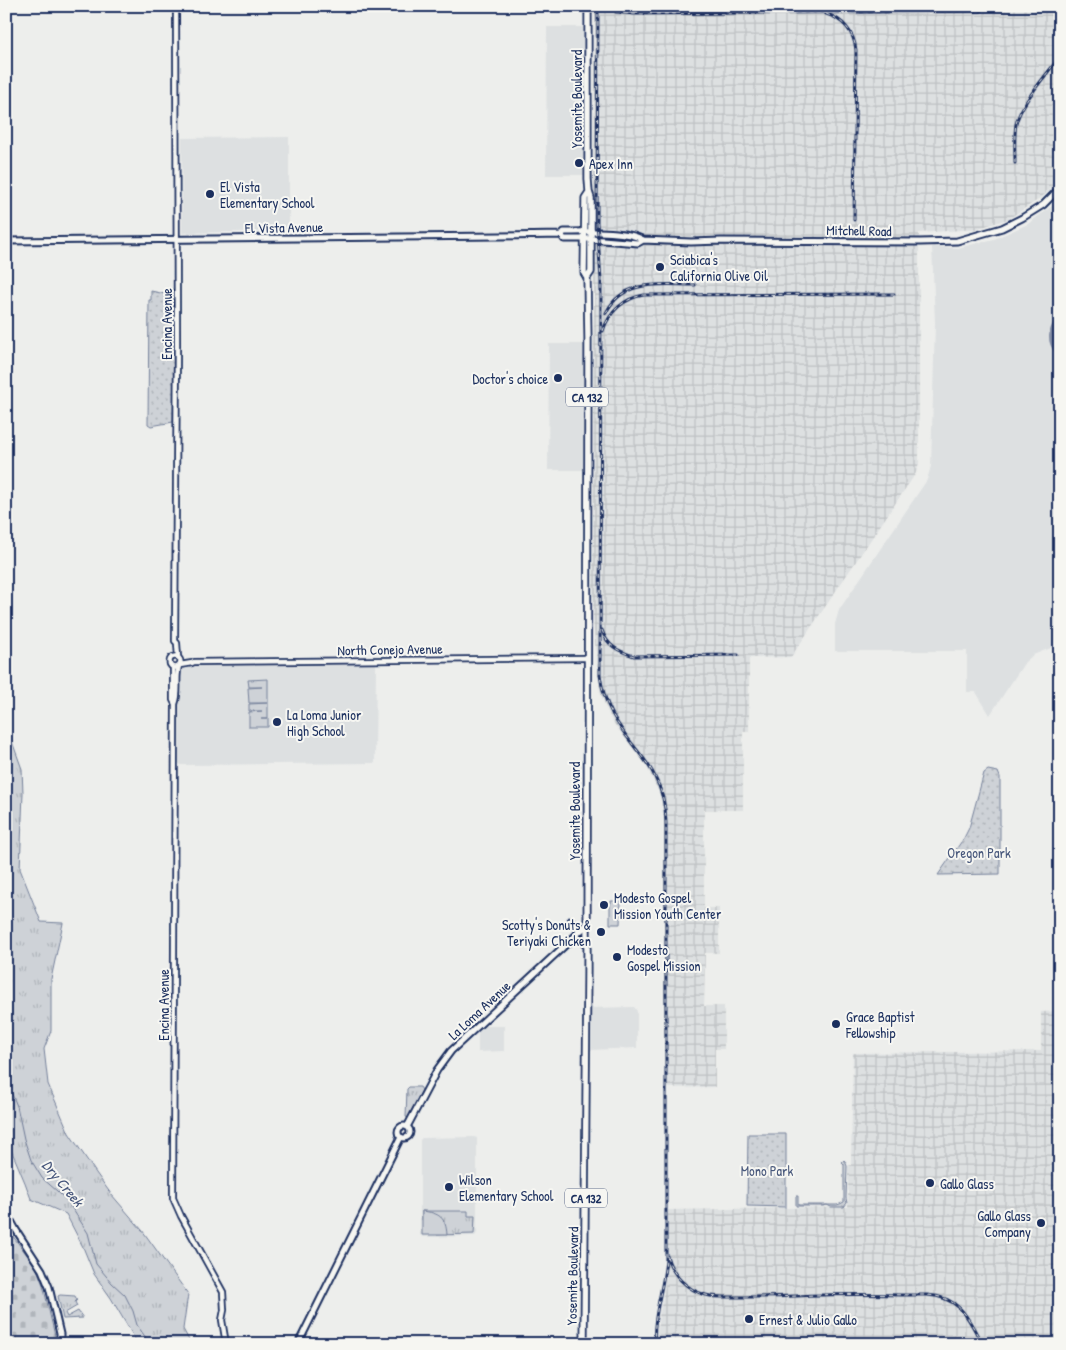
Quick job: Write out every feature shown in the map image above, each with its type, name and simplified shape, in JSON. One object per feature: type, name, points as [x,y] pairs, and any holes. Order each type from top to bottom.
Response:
[{"type":"main road","name":"Yosemite Boulevard","points":[[584,1344],[587,946],[587,278],[591,272],[588,232],[592,198],[589,192],[588,6]]},
{"type":"main road","name":"Mitchell Road","points":[[588,232],[609,232],[638,237],[643,240],[691,242],[957,241],[1002,228],[1022,218],[1043,204],[1060,188]]},
{"type":"main road","name":"El Vista Avenue","points":[[6,241],[562,235],[564,232],[588,232]]},
{"type":"main road","name":"El Vista Avenue","points":[[562,235],[564,239],[588,239]]},
{"type":"main road","name":"Mitchell Road","points":[[588,239],[638,243],[643,240]]},
{"type":"main road","points":[[570,921],[578,926],[577,934]]},
{"type":"main road","name":"La Loma Avenue","points":[[407,1127],[437,1070],[451,1052],[586,925]]},
{"type":"main road","points":[[570,941],[578,939],[587,946]]},
{"type":"main road","points":[[402,1126],[407,1127],[410,1131],[409,1135],[406,1138],[401,1137],[398,1134],[399,1129],[402,1126]]},
{"type":"main road","points":[[298,1344],[401,1137]]},
{"type":"main road","points":[[6,1212],[37,1260],[46,1279],[60,1334],[60,1344]]},
{"type":"street","name":"Encina Avenue","points":[[176,6],[176,641],[174,643],[176,658]]},
{"type":"street","name":"North Conejo Avenue","points":[[176,658],[194,662],[587,658]]},
{"type":"street","points":[[176,658],[180,661],[179,665],[172,667],[170,661],[176,658]]},
{"type":"street","name":"North Conejo Avenue","points":[[179,665],[194,662]]},
{"type":"street","name":"Encina Avenue","points":[[179,665],[176,676],[175,704],[173,1198],[223,1294],[224,1310],[222,1320],[226,1344]]},
{"type":"street","name":"Encina Avenue","points":[[172,667],[173,700],[175,704]]},
{"type":"shaded area","points":[[595,6],[1060,6],[1060,181],[1038,200],[1008,219],[976,229],[919,233],[919,463],[916,473],[791,657],[749,658],[749,732],[743,732],[743,810],[704,810],[704,908],[719,908],[719,953],[705,953],[704,1006],[724,1006],[724,1049],[715,1049],[715,1087],[666,1088],[664,1044],[664,821],[660,795],[646,765],[612,721],[600,692],[598,674],[593,620]]},
{"type":"shaded area","points":[[547,27],[585,27],[586,175],[546,175]]},
{"type":"shaded area","points":[[289,137],[289,231],[182,233],[182,138]]},
{"type":"shaded area","points":[[1060,200],[1060,648],[1051,648],[1033,655],[1025,662],[990,715],[976,692],[967,692],[967,651],[835,651],[835,624],[839,610],[927,480],[931,466],[935,323],[932,246],[958,248],[994,239],[1028,224]]},
{"type":"shaded area","points":[[549,344],[585,344],[585,470],[548,470]]},
{"type":"shaded area","name":"La Loma Junior High School","points":[[376,663],[375,763],[181,765],[178,763],[178,682],[180,667],[190,664]]},
{"type":"shaded area","points":[[634,1007],[637,1011],[637,1048],[589,1050],[590,1008]]},
{"type":"shaded area","points":[[1060,1011],[1060,1344],[656,1344],[667,1265],[668,1210],[848,1207],[848,1166],[851,1165],[853,1053],[1041,1051],[1041,1012]]},
{"type":"shaded area","points":[[481,1026],[504,1026],[504,1051],[478,1052],[478,1028]]},
{"type":"shaded area","name":"Wilson Elementary School","points":[[422,1138],[477,1138],[477,1233],[475,1236],[423,1237],[420,1235],[420,1140]]},
{"type":"green space","points":[[151,291],[175,296],[173,422],[151,426],[148,424],[149,300],[151,300]]},
{"type":"green space","points":[[268,679],[268,703],[249,703],[248,688],[262,687],[249,687],[248,680]]},
{"type":"green space","points":[[268,703],[268,727],[249,727],[249,712],[262,711],[249,711],[249,704]]},
{"type":"green space","points":[[6,725],[22,769],[20,869],[41,922],[63,923],[51,979],[51,1031],[44,1049],[48,1084],[69,1133],[111,1194],[142,1230],[188,1294],[183,1329],[191,1344],[138,1344],[111,1298],[94,1274],[66,1214],[31,1199],[6,1136]]},
{"type":"green space","name":"Oregon Park","points":[[988,770],[998,772],[1000,777],[1000,874],[938,875],[969,828],[984,773]]},
{"type":"green space","points":[[611,901],[621,901],[620,924],[610,924]]},
{"type":"green space","points":[[409,1087],[420,1087],[422,1090],[408,1118],[406,1117],[407,1089]]},
{"type":"green space","name":"Mono Park","points":[[748,1134],[786,1134],[786,1207],[747,1206]]},
{"type":"green space","points":[[844,1160],[847,1166],[847,1203],[844,1207],[831,1207],[827,1205],[837,1205],[844,1202],[844,1164],[842,1162]]},
{"type":"green space","points":[[796,1196],[798,1196],[798,1205],[827,1205],[796,1206]]},
{"type":"green space","points":[[422,1211],[468,1211],[468,1216],[475,1216],[474,1234],[437,1235],[422,1220]]},
{"type":"green space","points":[[422,1211],[433,1213],[440,1217],[445,1224],[447,1235],[422,1235]]},
{"type":"green space","points":[[6,1227],[36,1267],[43,1285],[55,1336],[55,1344],[6,1344]]},
{"type":"green space","points":[[58,1296],[75,1296],[77,1300],[75,1302],[77,1306],[65,1313],[67,1317],[78,1311],[83,1318],[63,1319]]},
{"type":"waterway","name":"Dry Creek","points":[[6,1080],[17,1106],[24,1139],[31,1160],[42,1178],[68,1202],[88,1233],[96,1264],[125,1295],[137,1325],[146,1338],[147,1344]]},
{"type":"taxiway","points":[[1060,321],[1054,336],[1055,344],[1060,351]]},
{"type":"railway","points":[[598,6],[597,222],[601,280],[600,675],[608,706],[657,781],[663,798],[666,817],[666,1259],[655,1324],[655,1344]]},
{"type":"railway","points":[[616,12],[634,14],[981,11]]},
{"type":"railway","points":[[826,14],[838,19],[847,27],[853,37],[856,50],[854,220]]},
{"type":"railway","points":[[1015,163],[1015,133],[1019,116],[1029,98],[1060,56]]},
{"type":"railway","points":[[606,313],[613,302],[622,294],[633,289],[657,285],[695,285]]},
{"type":"railway","points":[[603,331],[609,318],[618,307],[630,299],[644,295],[894,294]]},
{"type":"railway","points":[[602,630],[610,644],[634,656],[738,655]]},
{"type":"railway","points":[[667,1256],[669,1263],[681,1281],[699,1293],[710,1296],[769,1297],[862,1294],[927,1295],[938,1297],[948,1300],[962,1310],[982,1344]]},
{"type":"place","name":"Apex Inn","points":[[579,163]]},
{"type":"place","name":"El Vista Elementary School","points":[[210,194]]},
{"type":"place","name":"Sciabica's California Olive Oil","points":[[660,267]]},
{"type":"place","name":"Doctor's choice","points":[[558,378]]},
{"type":"place","name":"La Loma Junior High School","points":[[277,722]]},
{"type":"place","name":"Modesto Gospel Mission Youth Center","points":[[604,905]]},
{"type":"place","name":"Scotty's Donuts & Teriyaki Chicken","points":[[601,932]]},
{"type":"place","name":"Modesto Gospel Mission","points":[[617,957]]},
{"type":"place","name":"Grace Baptist Fellowship","points":[[836,1024]]},
{"type":"place","name":"Gallo Glass","points":[[930,1183]]},
{"type":"place","name":"Wilson Elementary School","points":[[449,1187]]},
{"type":"place","name":"Gallo Glass Company","points":[[1041,1223]]},
{"type":"place","name":"Ernest & Julio Gallo","points":[[749,1319]]}]
